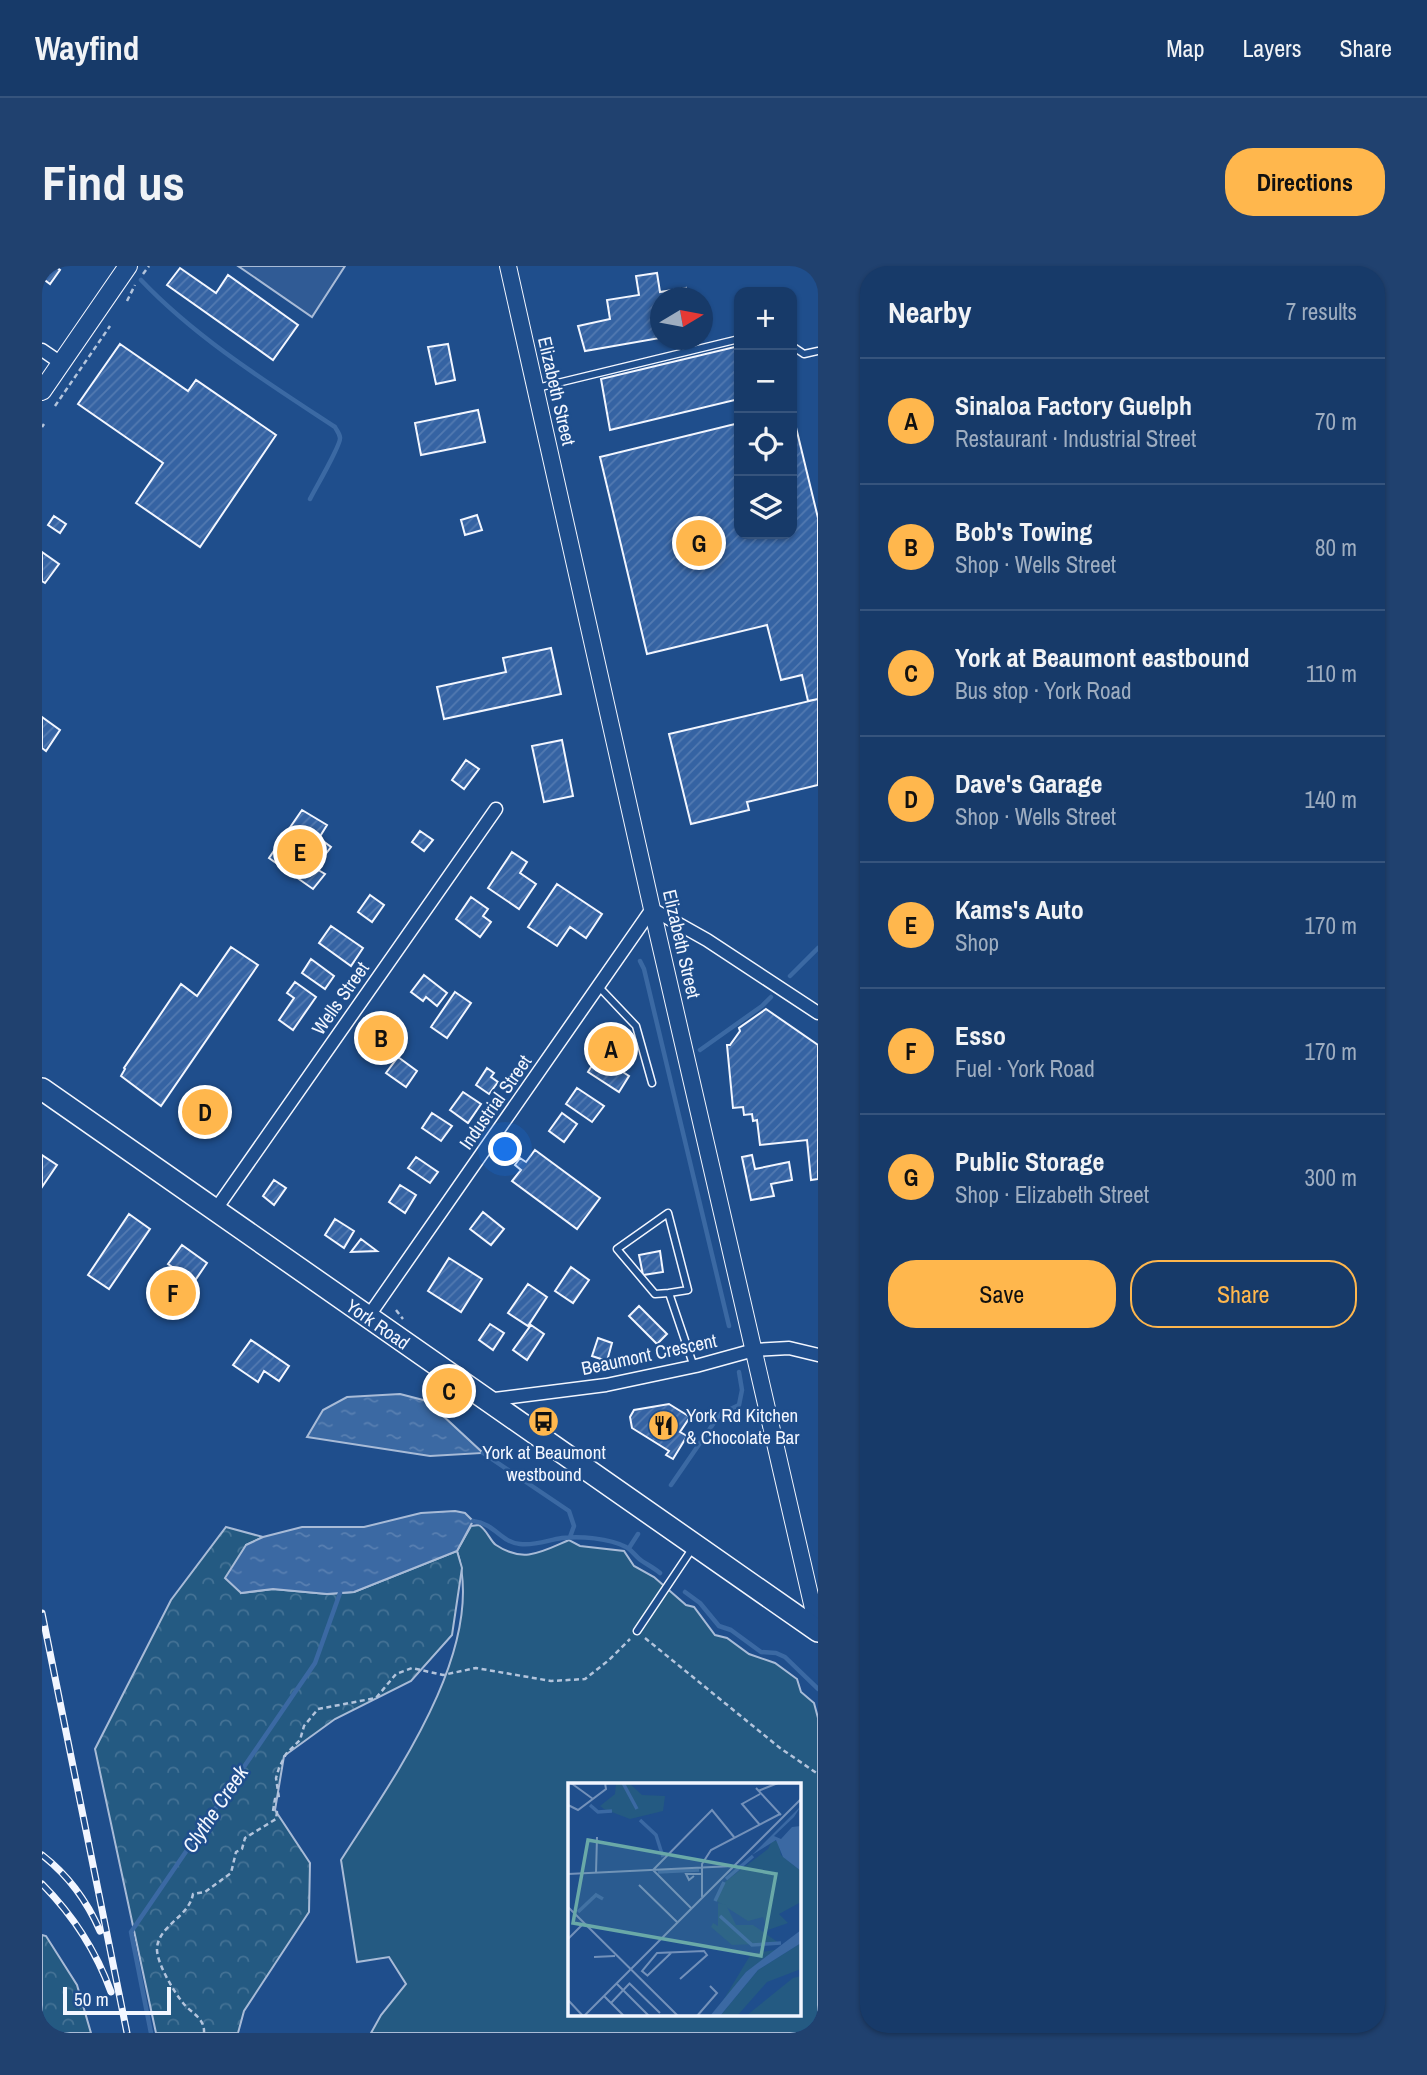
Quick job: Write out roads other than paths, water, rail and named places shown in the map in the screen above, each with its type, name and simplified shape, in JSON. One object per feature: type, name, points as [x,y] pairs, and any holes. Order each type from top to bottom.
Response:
[{"type":"main road","points":[[42,391],[61,363],[136,275]]},
{"type":"main road","name":"York Road","points":[[42,1089],[818,1631]]},
{"type":"street","name":"Elizabeth Street","points":[[508,266],[818,1631]]},
{"type":"street","points":[[42,351],[61,363]]},
{"type":"street","name":"Wells Street","points":[[216,1209],[496,809]]},
{"type":"street","points":[[652,909],[707,940],[818,1013]]},
{"type":"street","name":"Industrial Street","points":[[368,1317],[652,909]]},
{"type":"street","name":"Beaumont Crescent","points":[[486,1400],[606,1385],[694,1367],[754,1350],[789,1348],[818,1355]]},
{"type":"lane","points":[[535,388],[734,341]]},
{"type":"lane","points":[[797,349],[804,354],[818,351]]},
{"type":"lane","points":[[599,987],[636,1026],[652,1083]]},
{"type":"lane","points":[[668,1213],[688,1290],[669,1293],[655,1294],[617,1249],[668,1213]]},
{"type":"lane","points":[[669,1293],[694,1367]]},
{"type":"lane","points":[[637,1631],[695,1545]]},
{"type":"water","points":[[400,1394],[427,1401],[483,1453],[430,1456],[307,1437],[323,1410],[347,1397]]},
{"type":"water","points":[[421,1513],[465,1513],[473,1521],[457,1551],[354,1592],[327,1594],[273,1589],[241,1593],[225,1578],[246,1545],[263,1537],[302,1527],[364,1527]]},
{"type":"waterway","points":[[141,280],[209,340],[335,427],[340,435],[339,442],[310,499]]},
{"type":"waterway","points":[[790,976],[818,948]]},
{"type":"waterway","points":[[640,961],[729,1326]]},
{"type":"waterway","points":[[700,1050],[771,997]]},
{"type":"waterway","points":[[671,1485],[720,1414],[739,1405],[742,1390],[739,1372]]},
{"type":"waterway","points":[[483,1453],[569,1511],[574,1526],[570,1537]]},
{"type":"waterway","name":"Clythe Creek","points":[[473,1521],[487,1526],[513,1543],[536,1544],[569,1537],[594,1538],[619,1544],[660,1573]]},
{"type":"waterway","points":[[629,1548],[638,1534]]},
{"type":"waterway","name":"Clythe Creek","points":[[685,1592],[700,1603],[719,1626],[731,1630],[761,1652],[785,1657],[818,1689]]},
{"type":"waterway","name":"Clythe Creek","points":[[151,2033],[131,1932],[315,1663],[340,1593]]},
{"type":"railway","points":[[42,1613],[127,2033]]},
{"type":"railway","points":[[42,1855],[76,1889],[100,1931]]},
{"type":"railway","points":[[42,1884],[83,1934],[111,1992]]},
{"type":"place","name":"Public Storage","points":[[699,543]]},
{"type":"place","name":"Kams's Auto","points":[[300,852]]},
{"type":"place","name":"Bob's Towing","points":[[381,1038]]},
{"type":"place","name":"Sinaloa Factory Guelph","points":[[611,1049]]},
{"type":"place","name":"Dave's Garage","points":[[205,1112]]},
{"type":"place","name":"Esso","points":[[173,1293]]},
{"type":"place","name":"York at Beaumont eastbound","points":[[449,1391]]},
{"type":"place","name":"York at Beaumont westbound","points":[[544,1421]]},
{"type":"place","name":"York Rd Kitchen & Chocolate Bar","points":[[663,1426]]}]
